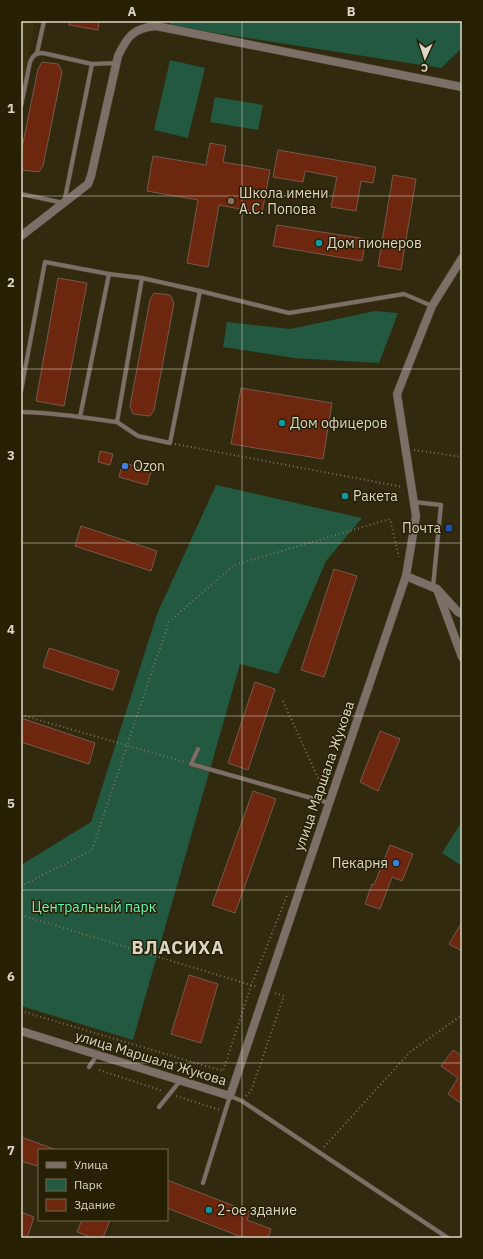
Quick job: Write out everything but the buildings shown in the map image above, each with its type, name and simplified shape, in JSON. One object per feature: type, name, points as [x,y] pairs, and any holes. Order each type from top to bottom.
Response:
[{"type":"street","points":[[21,236],[88,184],[116,63],[124,43],[129,36],[145,27],[156,26],[462,87]]},
{"type":"street","name":"улица Маршала Жукова","points":[[21,1031],[230,1096],[327,802],[406,576],[416,516],[397,394],[432,306],[462,258]]},
{"type":"street","points":[[406,576],[435,588],[458,612],[462,614]]},
{"type":"street","points":[[435,588],[462,657]]},
{"type":"lane","points":[[37,53],[44,21]]},
{"type":"lane","points":[[21,106],[30,62],[32,56],[37,53],[92,64],[116,63]]},
{"type":"lane","points":[[21,194],[64,203],[92,64]]},
{"type":"lane","points":[[21,391],[45,262],[109,274],[142,278],[289,313],[404,294],[432,306]]},
{"type":"lane","points":[[80,418],[109,274]]},
{"type":"lane","points":[[117,422],[142,278]]},
{"type":"lane","points":[[21,412],[40,412],[117,422],[138,436],[170,443],[200,291]]},
{"type":"lane","points":[[413,501],[441,505],[435,588]]},
{"type":"lane","points":[[198,749],[191,764],[327,802]]},
{"type":"lane","points":[[89,1067],[97,1055]]},
{"type":"lane","points":[[159,1107],[180,1081]]},
{"type":"lane","points":[[203,1183],[230,1096],[242,1101],[448,1238]]},
{"type":"path","points":[[170,443],[411,488]]},
{"type":"path","points":[[405,449],[462,457]]},
{"type":"path","points":[[21,886],[92,850],[169,622],[234,565],[390,519],[399,556],[398,563]]},
{"type":"path","points":[[283,701],[327,796],[327,802]]},
{"type":"path","points":[[21,715],[191,764]]},
{"type":"path","points":[[21,1011],[223,1070],[251,986],[289,890]]},
{"type":"path","points":[[21,915],[284,996],[250,1091],[242,1101]]},
{"type":"path","points":[[319,1152],[410,1052],[462,1015]]},
{"type":"path","points":[[99,1070],[225,1112]]},
{"type":"shaded area","points":[[21,21],[35,21],[21,93]]},
{"type":"green space","points":[[169,21],[462,21],[462,48],[441,68],[171,26]]},
{"type":"green space","points":[[170,60],[205,68],[188,138],[154,130]]},
{"type":"green space","points":[[215,97],[263,105],[258,130],[210,122]]},
{"type":"green space","points":[[375,311],[398,313],[379,363],[294,358],[223,347],[227,322],[290,329]]},
{"type":"green space","name":"Центральный парк","points":[[216,485],[362,518],[326,561],[278,674],[240,664],[133,1040],[21,1006],[21,865],[91,822],[157,614]]},
{"type":"green space","points":[[462,821],[462,866],[442,853]]},
{"type":"place","name":"Школа имени А.С. Попова","points":[[231,201]]},
{"type":"place","name":"Дом пионеров","points":[[319,243]]},
{"type":"place","name":"Дом офицеров","points":[[282,423]]},
{"type":"place","name":"Ozon","points":[[125,466]]},
{"type":"place","name":"Ракета","points":[[345,496]]},
{"type":"place","name":"Почта","points":[[449,528]]},
{"type":"place","name":"Пекарня","points":[[396,863]]},
{"type":"place","name":"2-ое здание","points":[[209,1210]]},
{"type":"district","name":"ВЛАСИХА","points":[[178,947]]}]
